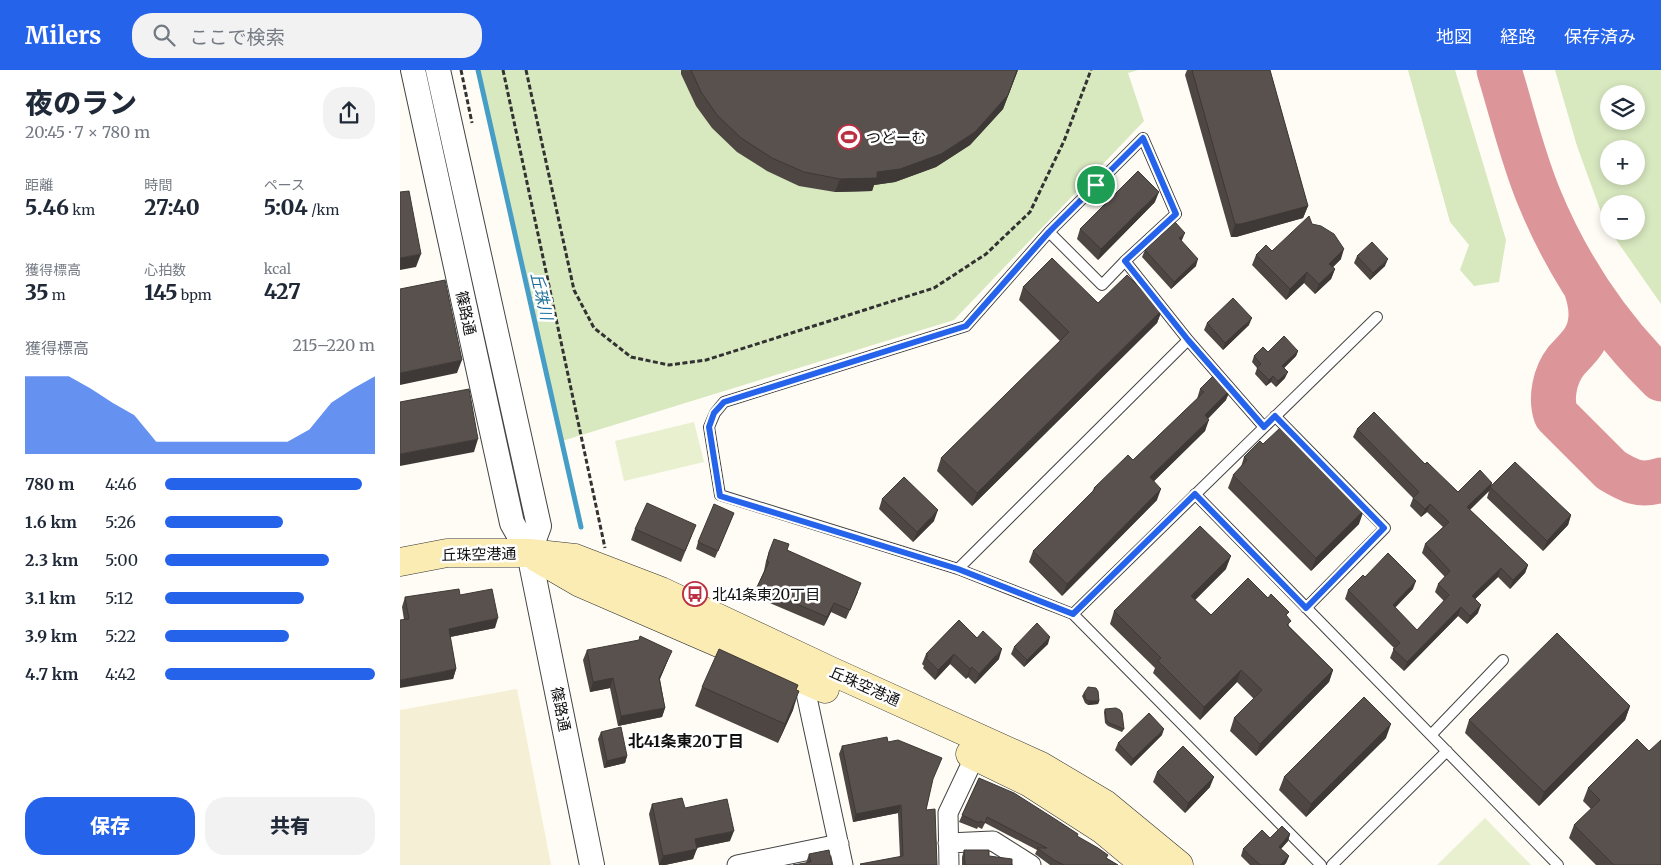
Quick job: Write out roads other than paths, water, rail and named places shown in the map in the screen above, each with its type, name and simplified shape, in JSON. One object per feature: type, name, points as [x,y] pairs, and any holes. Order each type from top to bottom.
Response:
[{"type":"main road","name":"丘珠空港通","points":[[400,562],[447,553],[529,553],[576,558],[661,591],[808,671],[1030,783],[1102,830],[1145,865]]},
{"type":"main road","name":"丘珠空港通","points":[[808,671],[1041,766],[1105,804],[1179,865]]},
{"type":"street","name":"篠路通","points":[[413,70],[512,522],[529,553],[592,865]]},
{"type":"street","name":"篠路通","points":[[438,70],[539,526],[529,553]]},
{"type":"street","points":[[808,671],[842,865]]},
{"type":"street","points":[[949,865],[948,813],[975,756]]},
{"type":"street","points":[[948,843],[993,841],[1031,865]]},
{"type":"street","points":[[737,865],[839,844]]},
{"type":"lane","points":[[1049,232],[1102,285],[1176,214],[1143,138],[1049,232],[966,326],[724,402],[714,413],[709,427],[720,496],[958,569],[1073,614],[1320,865]]},
{"type":"lane","points":[[1125,261],[1188,340],[1264,427]]},
{"type":"lane","points":[[1073,614],[1377,317]]},
{"type":"lane","points":[[958,569],[1188,340]]},
{"type":"lane","points":[[1275,416],[1384,528],[1306,608]]},
{"type":"lane","points":[[1195,494],[1558,865]]},
{"type":"lane","points":[[1431,735],[1503,660]]},
{"type":"lane","points":[[1332,865],[1447,751]]},
{"type":"waterway","name":"丘珠川","points":[[478,70],[581,527]]},
{"type":"place","name":"つどーむ","points":[[849,137]]},
{"type":"place","name":"北41条東20丁目","points":[[695,594]]},
{"type":"district","name":"北41条東20丁目","points":[[686,741]]}]
